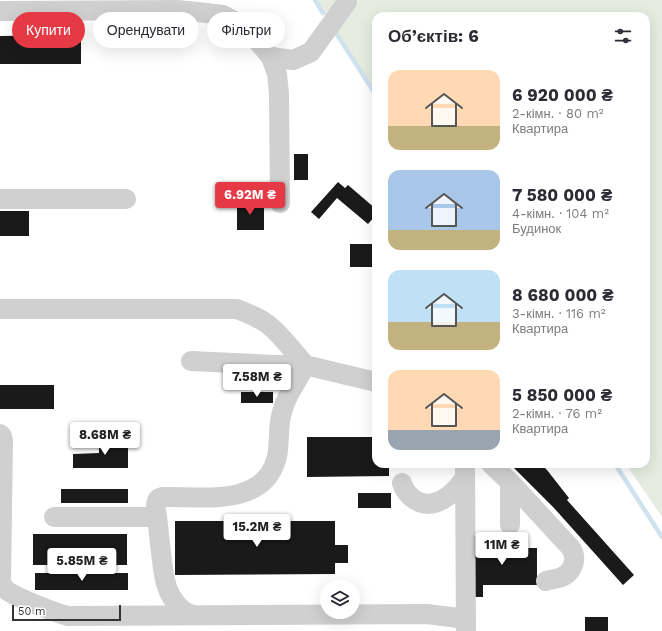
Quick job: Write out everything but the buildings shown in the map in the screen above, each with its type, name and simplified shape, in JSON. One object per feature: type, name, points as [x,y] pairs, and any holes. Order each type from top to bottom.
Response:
[{"type":"street","points":[[271,57],[293,60],[311,52],[347,2]]},
{"type":"street","points":[[0,12],[177,10],[223,15],[240,24],[255,38],[271,57],[277,74],[279,94],[280,203]]},
{"type":"street","points":[[0,199],[126,199]]},
{"type":"street","points":[[0,309],[237,309],[266,323],[279,335],[305,365]]},
{"type":"street","points":[[191,361],[305,365],[372,381]]},
{"type":"street","points":[[192,615],[181,609],[175,603],[166,586],[163,573],[157,517],[157,500],[159,498],[169,497],[204,498],[219,504],[234,495],[249,491],[261,483],[272,472],[278,453],[283,409],[305,365]]},
{"type":"street","points":[[0,434],[3,441],[1,582],[4,588],[11,593],[55,613],[68,616],[427,614],[466,625],[465,471]]},
{"type":"street","points":[[495,468],[510,482],[574,552],[575,559],[569,572],[564,576],[546,581]]},
{"type":"street","points":[[402,483],[406,492],[412,498],[427,504],[436,503],[447,498],[458,487],[465,471]]},
{"type":"street","points":[[510,482],[510,525]]},
{"type":"street","points":[[54,517],[157,517]]},
{"type":"shaded area","points":[[315,0],[662,0],[662,517],[629,468],[650,468],[650,12],[372,12],[372,85]]},
{"type":"waterway","points":[[315,0],[323,13]]},
{"type":"waterway","points":[[334,30],[372,89]]},
{"type":"waterway","points":[[618,468],[662,537]]}]
